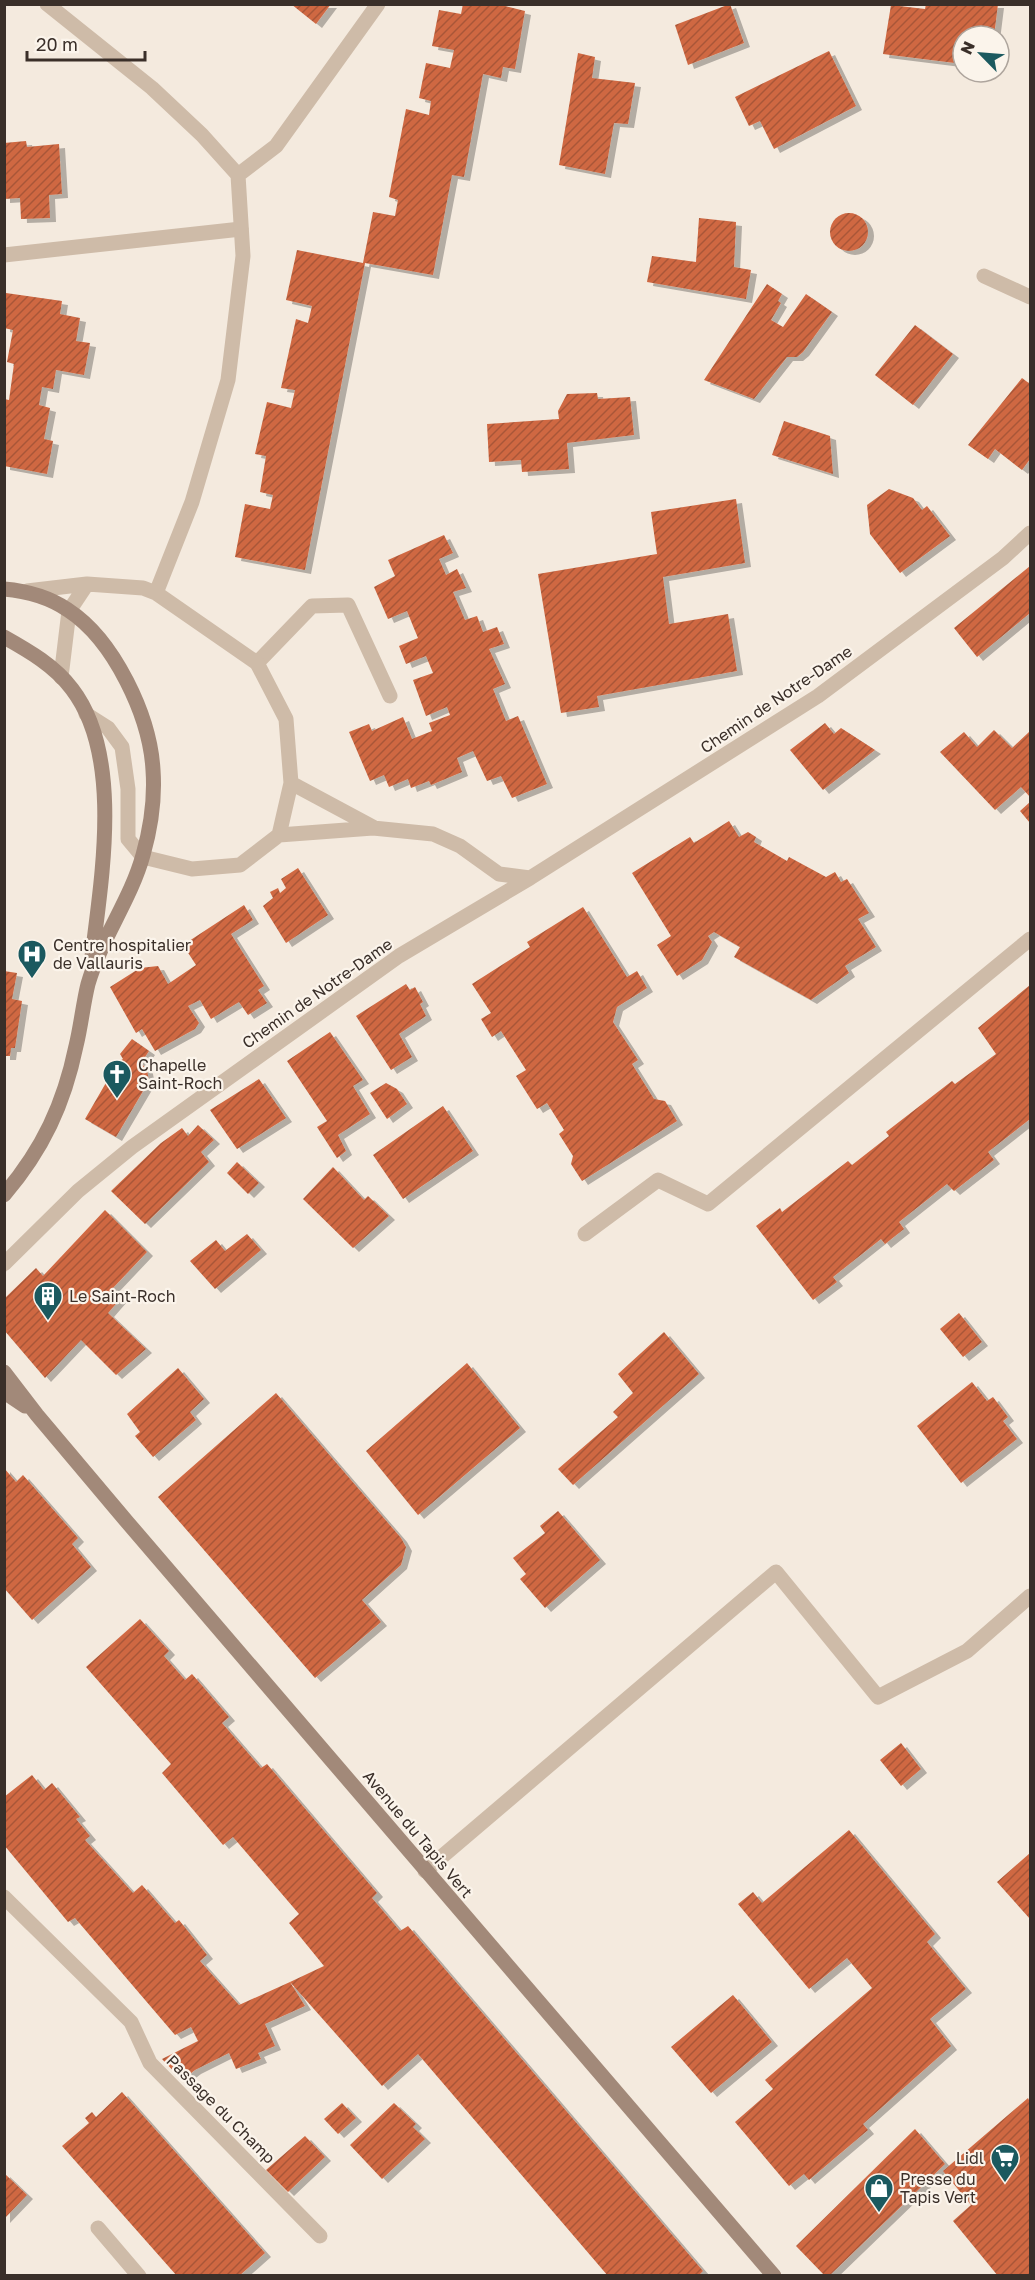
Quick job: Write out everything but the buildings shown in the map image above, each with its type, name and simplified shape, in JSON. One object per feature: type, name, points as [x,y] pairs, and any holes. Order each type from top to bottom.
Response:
[{"type":"main road","points":[[4,589],[27,591],[69,611],[97,637],[118,665],[148,736],[153,769],[152,815],[143,857],[89,983]]},
{"type":"main road","points":[[4,637],[34,654],[74,690],[86,714],[103,775],[105,816],[103,860],[89,983],[62,1102],[36,1156],[5,1195]]},
{"type":"main road","name":"Avenue du Tapis Vert","points":[[4,1372],[37,1415],[774,2276]]},
{"type":"main road","name":"Avenue du Tapis Vert","points":[[4,1392],[37,1415]]},
{"type":"street","points":[[47,4],[152,88],[202,135],[238,175],[243,256],[228,380],[192,502],[156,593]]},
{"type":"street","points":[[238,175],[276,146],[378,4]]},
{"type":"street","points":[[4,255],[241,230]]},
{"type":"street","points":[[984,276],[1030,297]]},
{"type":"street","name":"Chemin de Notre-Dame","points":[[4,1264],[78,1191],[132,1147],[399,956],[530,878],[818,696],[1003,558],[1030,533]]},
{"type":"street","points":[[61,677],[69,611],[87,584]]},
{"type":"street","points":[[27,591],[87,584],[142,588],[156,593],[256,663],[286,719],[291,783],[279,835]]},
{"type":"street","points":[[256,663],[312,606],[348,605],[390,696]]},
{"type":"street","points":[[86,714],[108,728],[122,747],[128,789],[128,839],[143,857],[192,869],[240,866],[279,835],[373,828],[433,834],[460,846],[500,874],[530,878]]},
{"type":"street","points":[[291,783],[373,828]]},
{"type":"street","points":[[585,1234],[658,1180],[708,1204],[1030,939]]},
{"type":"street","points":[[426,1871],[776,1572],[878,1697],[967,1651],[1030,1596]]},
{"type":"street","name":"Passage du Champ","points":[[4,1897],[131,2022],[150,2063],[320,2236]]},
{"type":"street","points":[[98,2228],[140,2276]]},
{"type":"place","name":"Centre hospitalier de Vallauris","points":[[32,980]]},
{"type":"place","name":"Chapelle Saint-Roch","points":[[117,1100]]},
{"type":"place","name":"Le Saint-Roch","points":[[48,1322]]},
{"type":"place","name":"Lidl","points":[[1005,2184]]},
{"type":"place","name":"Presse du Tapis Vert","points":[[879,2214]]}]
